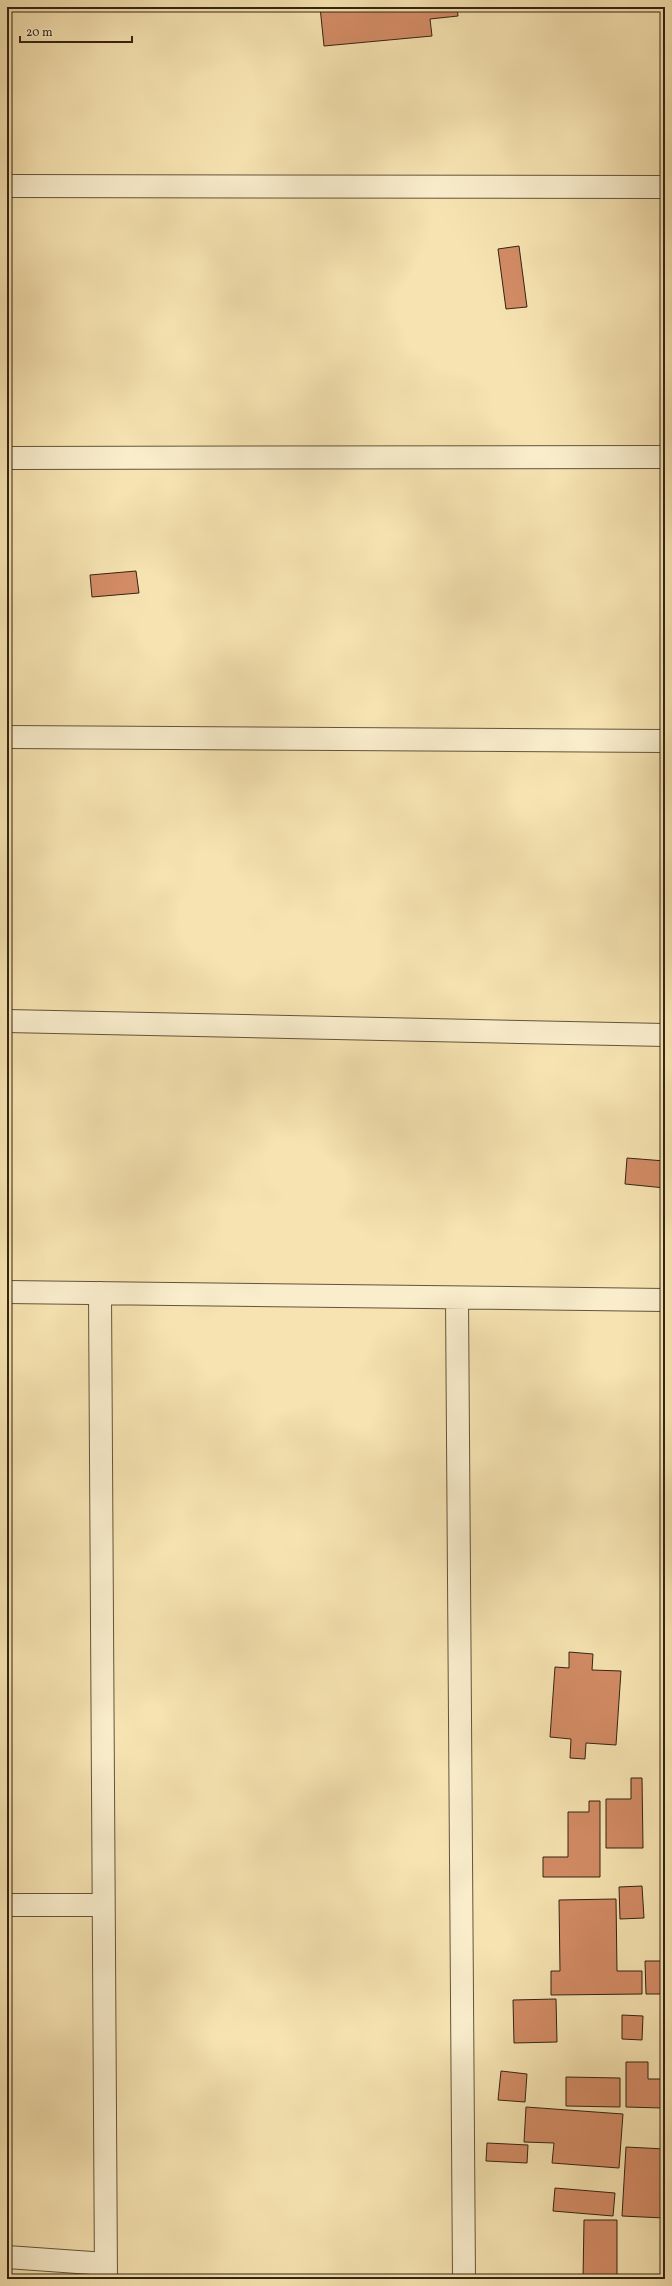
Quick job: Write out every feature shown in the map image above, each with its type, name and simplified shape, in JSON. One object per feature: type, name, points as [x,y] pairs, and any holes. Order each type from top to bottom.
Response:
[{"type":"street","points":[[7,186],[665,187]]},
{"type":"street","points":[[7,458],[665,457]]},
{"type":"street","points":[[7,736],[665,741]]},
{"type":"street","points":[[7,1021],[665,1035]]},
{"type":"street","points":[[7,1292],[665,1300]]},
{"type":"street","points":[[7,2257],[106,2272],[102,1905],[100,1294]]},
{"type":"street","points":[[457,1298],[464,2279]]},
{"type":"street","points":[[7,1905],[102,1905]]},
{"type":"building","points":[[320,7],[457,7],[458,16],[430,19],[432,36],[324,46]]},
{"type":"building","points":[[519,246],[527,307],[506,309],[498,249]]},
{"type":"building","points":[[136,571],[139,593],[92,597],[90,575]]},
{"type":"building","points":[[627,1158],[665,1161],[665,1188],[625,1184]]},
{"type":"building","points":[[569,1652],[593,1654],[592,1670],[621,1671],[616,1745],[586,1743],[585,1759],[570,1758],[571,1739],[550,1737],[555,1667],[569,1668]]},
{"type":"building","points":[[631,1778],[642,1778],[643,1848],[606,1848],[606,1799],[631,1799]]},
{"type":"building","points":[[589,1801],[600,1801],[600,1877],[543,1877],[543,1857],[568,1857],[568,1812],[589,1812]]},
{"type":"building","points":[[642,1886],[644,1918],[620,1919],[619,1887]]},
{"type":"building","points":[[616,1899],[617,1971],[642,1971],[642,1994],[551,1995],[551,1971],[560,1971],[559,1900]]},
{"type":"building","points":[[645,1961],[665,1961],[665,1994],[646,1994]]},
{"type":"building","points":[[556,1999],[557,2042],[514,2043],[513,2000]]},
{"type":"building","points":[[622,2015],[643,2016],[642,2040],[622,2039]]},
{"type":"building","points":[[626,2062],[648,2062],[648,2079],[662,2079],[662,2108],[626,2107]]},
{"type":"building","points":[[501,2071],[527,2074],[525,2102],[498,2100]]},
{"type":"building","points":[[566,2077],[620,2078],[620,2107],[566,2106]]},
{"type":"building","points":[[526,2107],[623,2114],[619,2168],[552,2163],[554,2143],[524,2142]]},
{"type":"building","points":[[487,2143],[528,2145],[527,2163],[486,2161]]},
{"type":"building","points":[[626,2147],[665,2149],[664,2218],[622,2216]]},
{"type":"building","points":[[555,2188],[615,2193],[613,2216],[553,2211]]},
{"type":"building","points":[[584,2220],[617,2220],[617,2279],[583,2279]]}]
